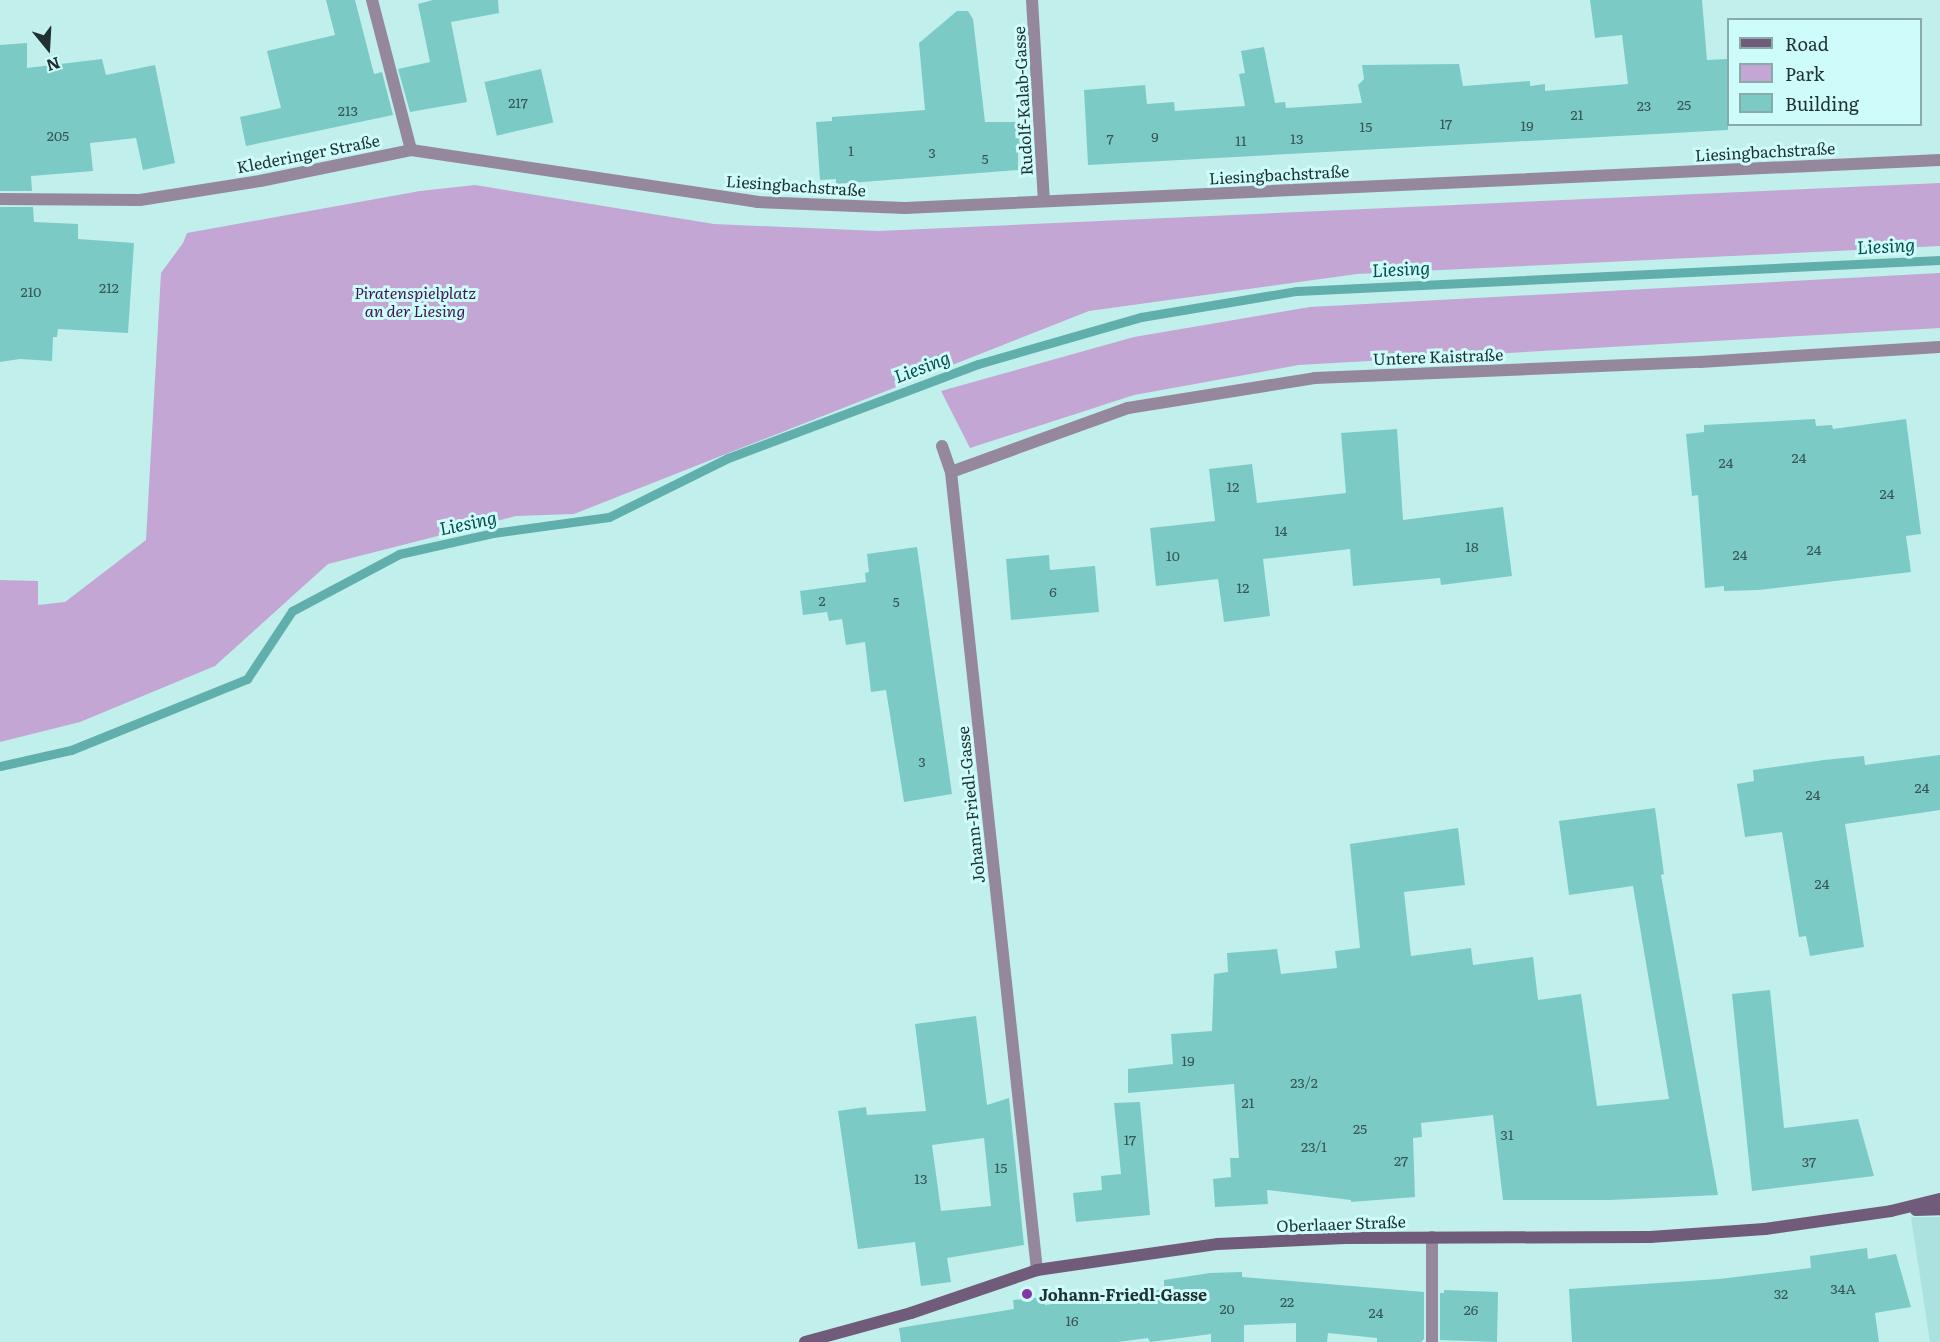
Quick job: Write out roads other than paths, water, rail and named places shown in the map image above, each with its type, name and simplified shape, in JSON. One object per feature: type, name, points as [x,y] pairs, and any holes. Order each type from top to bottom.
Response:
[{"type":"main road","points":[[1890,1211],[1940,1199]]},
{"type":"main road","points":[[1890,1211],[1940,1209]]},
{"type":"main road","name":"Oberlaaer Straße","points":[[805,1342],[911,1313],[1037,1270],[1218,1244],[1432,1238],[1650,1238],[1765,1229],[1890,1211]]},
{"type":"street","points":[[372,0],[411,150]]},
{"type":"street","name":"Rudolf-Kalab-Gasse","points":[[1032,0],[1044,201]]},
{"type":"street","name":"Klederinger Straße","points":[[0,199],[140,200],[260,181],[411,150],[621,182]]},
{"type":"street","name":"Liesingbachstraße","points":[[621,182],[757,202],[905,208],[1940,160]]},
{"type":"street","name":"Untere Kaistraße","points":[[951,472],[1128,408],[1316,378],[1700,362],[1940,347]]},
{"type":"street","name":"Johann-Friedl-Gasse","points":[[942,446],[951,472],[1037,1270]]},
{"type":"street","points":[[1432,1238],[1432,1342]]},
{"type":"waterway","name":"Liesing","points":[[0,766],[71,750],[247,679],[292,611],[399,554],[493,533],[609,517],[728,458],[978,364],[1141,317],[1297,291],[1940,260]]},
{"type":"place","name":"Johann-Friedl-Gasse","points":[[1027,1294]]},
{"type":"park label","name":"Piratenspielplatz an der Liesing","points":[[415,301]]}]
